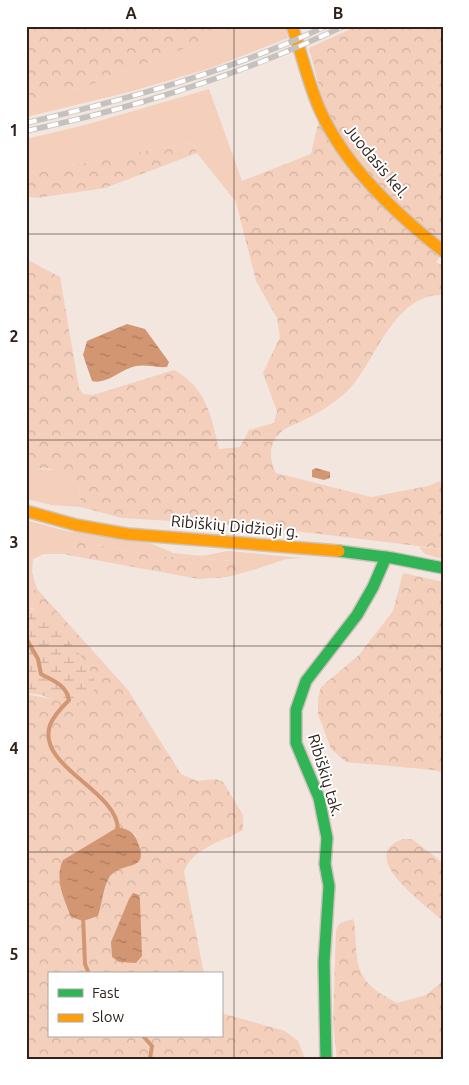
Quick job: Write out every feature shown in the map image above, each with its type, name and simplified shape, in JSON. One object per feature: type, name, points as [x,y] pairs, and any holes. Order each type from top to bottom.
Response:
[{"type":"street","name":"Juodasis kel.","points":[[292,26],[320,110],[331,131],[376,188],[408,222],[443,251]]},
{"type":"street","name":"Ribiškių Didžioji g.","points":[[26,511],[64,522],[111,532],[274,545],[386,557],[443,568]]},
{"type":"street","name":"Ribiškių tak.","points":[[326,1059],[324,962],[329,886],[325,864],[327,838],[319,798],[296,743],[296,710],[306,681],[357,615],[373,587],[386,557]]},
{"type":"green space","points":[[26,26],[232,26],[227,32],[82,88],[26,99]]},
{"type":"green space","points":[[232,26],[285,26],[288,38],[211,68],[129,92],[26,117],[26,99],[82,88],[227,32]]},
{"type":"green space","points":[[357,26],[443,26],[443,253],[436,262],[443,266],[443,295],[427,297],[412,304],[400,315],[389,328],[352,386],[329,406],[281,432],[272,447],[271,457],[276,473],[371,497],[428,486],[443,480],[443,549],[254,526],[122,518],[81,507],[79,485],[61,472],[42,468],[26,472],[26,259],[60,277],[79,388],[83,394],[93,395],[174,370],[194,385],[201,394],[210,414],[219,449],[240,447],[249,430],[274,423],[277,411],[263,373],[280,337],[277,318],[256,281],[236,202],[242,181],[311,154],[323,102],[309,48]]},
{"type":"green space","points":[[209,89],[242,181],[236,202],[197,153],[193,142],[38,172],[26,171],[26,139],[85,125]]},
{"type":"green space","points":[[193,142],[197,153],[105,188],[36,198],[26,196],[26,171],[38,172]]},
{"type":"green space","points":[[33,469],[60,470],[79,485],[81,507],[52,505],[26,499],[26,472]]},
{"type":"green space","points":[[26,520],[66,531],[150,543],[173,553],[202,556],[228,551],[303,558],[286,559],[253,570],[234,561],[156,556],[97,545],[65,543],[63,554],[44,554],[33,559],[32,572],[37,589],[26,592]]},
{"type":"green space","points":[[69,540],[156,556],[234,561],[253,570],[227,577],[199,579],[63,554],[65,543]]},
{"type":"green space","points":[[419,547],[443,549],[443,559],[425,554]]},
{"type":"green space","points":[[403,573],[443,582],[443,773],[434,770],[346,762],[331,749],[318,714],[318,698],[321,687],[359,655],[393,611]]},
{"type":"green space","points":[[37,589],[128,690],[181,774],[197,781],[216,779],[223,782],[243,815],[243,830],[200,852],[193,857],[184,872],[204,972],[48,972],[48,1038],[222,1038],[222,1013],[285,1031],[298,1041],[305,1059],[26,1059],[26,694],[50,699],[90,669],[65,637],[32,608],[26,607],[26,592]],"holes":[[[118,827],[135,834],[141,857],[139,862],[117,870],[110,877],[104,891],[98,916],[65,900],[60,880],[63,860]]]},
{"type":"green space","points":[[26,607],[35,611],[56,627],[86,663],[92,674],[95,689],[83,701],[69,704],[40,695],[26,694]]},
{"type":"green space","points":[[403,839],[412,839],[443,863],[443,921],[398,880],[390,868],[386,857],[390,847]]},
{"type":"green space","points":[[353,919],[359,967],[366,981],[379,992],[397,1003],[426,995],[443,981],[443,1059],[337,1059],[333,1023],[336,930],[340,923]]},
{"type":"water","points":[[127,324],[145,329],[169,362],[167,367],[136,366],[109,379],[98,382],[92,381],[83,355],[87,341]]},
{"type":"water","points":[[316,468],[330,472],[330,478],[324,480],[312,477],[312,470]]},
{"type":"water","points":[[118,827],[129,830],[135,836],[141,853],[138,863],[114,872],[109,878],[105,886],[98,916],[83,921],[71,917],[63,896],[59,874],[63,860]]},
{"type":"water","points":[[133,893],[139,895],[140,900],[142,956],[136,963],[119,962],[112,957],[111,942]]},
{"type":"waterway","points":[[26,638],[38,659],[41,674],[62,687],[69,700],[61,708],[50,725],[49,740],[55,754],[65,766],[105,803],[115,816],[118,830]]},
{"type":"waterway","points":[[83,916],[85,964],[88,972]]},
{"type":"waterway","points":[[145,1038],[152,1046],[150,1059]]},
{"type":"railway","points":[[26,123],[141,94],[179,82],[253,57],[326,26]]},
{"type":"railway","points":[[26,131],[68,122],[188,88],[267,60],[344,26]]},
{"type":"traffic: fast","points":[[339,551],[392,558],[443,568]]},
{"type":"traffic: fast","points":[[326,1059],[324,962],[329,886],[325,864],[327,838],[319,798],[296,743],[296,710],[306,681],[357,615],[373,587],[386,557]]},
{"type":"traffic: slow","points":[[292,26],[316,100],[330,131],[357,169],[373,187],[407,221],[443,251]]},
{"type":"traffic: slow","points":[[26,511],[76,525],[127,534],[339,551]]}]
